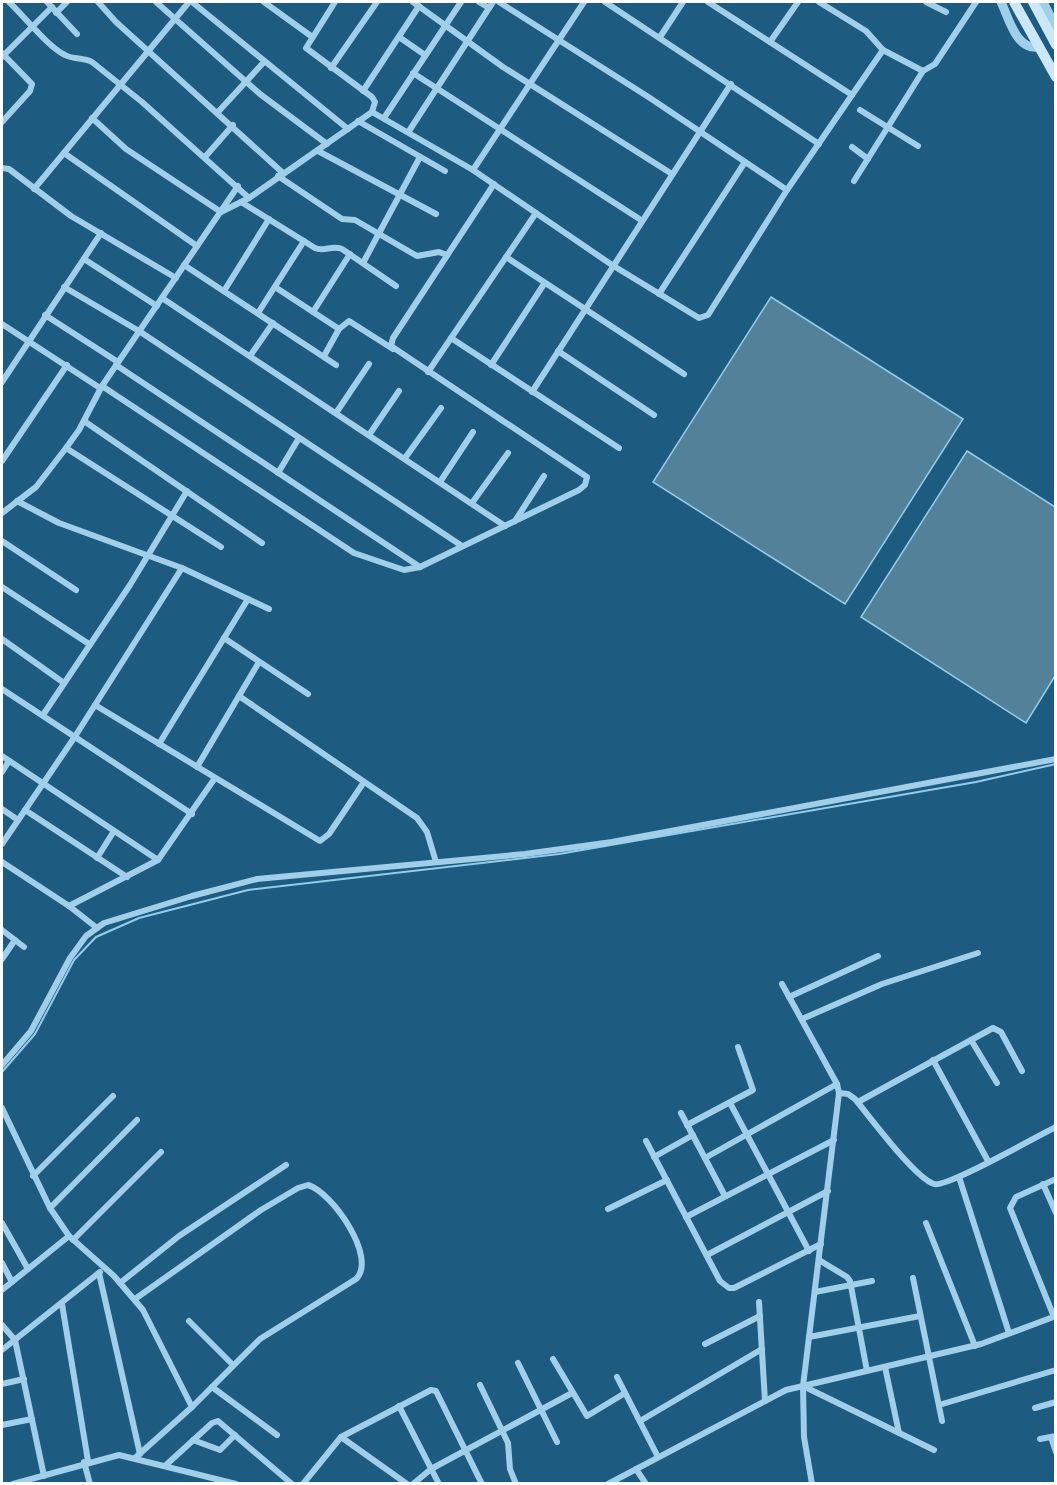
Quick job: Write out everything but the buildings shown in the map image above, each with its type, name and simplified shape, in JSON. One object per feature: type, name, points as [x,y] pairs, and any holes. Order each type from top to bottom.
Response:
[{"type":"main road","points":[[1014,2],[1056,77]]},
{"type":"main road","points":[[1033,2],[1056,45]]},
{"type":"main road","points":[[1026,25],[1041,17]]},
{"type":"street","points":[[9,2],[60,52],[72,58],[85,58],[205,157],[249,198]]},
{"type":"street","points":[[2,119],[30,91],[32,84],[2,55],[52,7],[67,2]]},
{"type":"street","points":[[98,2],[148,51],[233,125],[281,175],[342,219],[355,220],[417,256],[439,252],[447,255]]},
{"type":"street","points":[[156,2],[246,82],[327,144]]},
{"type":"street","points":[[34,189],[191,2],[348,129]]},
{"type":"street","points":[[264,2],[311,36]]},
{"type":"street","points":[[221,212],[249,198],[372,112],[375,102],[306,48],[311,36],[335,2]]},
{"type":"street","points":[[331,68],[377,2]]},
{"type":"street","points":[[413,2],[529,84],[672,174]]},
{"type":"street","points":[[384,118],[461,2]]},
{"type":"street","points":[[409,131],[491,5],[479,2]]},
{"type":"street","points":[[499,2],[700,131],[787,190]]},
{"type":"street","points":[[473,170],[584,2]]},
{"type":"street","points":[[604,2],[615,4],[819,144]]},
{"type":"street","points":[[660,37],[683,2]]},
{"type":"street","points":[[708,2],[852,95]]},
{"type":"street","points":[[770,42],[798,2]]},
{"type":"street","points":[[819,2],[866,32],[883,50],[923,71]]},
{"type":"street","points":[[926,2],[946,12]]},
{"type":"street","points":[[854,181],[923,71],[935,64],[976,2]]},
{"type":"street","points":[[1001,2],[1022,44],[1030,48],[1039,47]]},
{"type":"street","points":[[1043,2],[1056,27]]},
{"type":"street","points":[[363,91],[419,6]]},
{"type":"street","points":[[52,7],[77,34]]},
{"type":"street","points":[[399,37],[425,55]]},
{"type":"street","points":[[372,112],[409,131],[473,170],[612,265],[699,318],[708,315],[787,190],[883,50]]},
{"type":"street","points":[[218,112],[264,62]]},
{"type":"street","points":[[413,73],[641,220]]},
{"type":"street","points":[[532,392],[731,84]]},
{"type":"street","points":[[861,110],[918,146]]},
{"type":"street","points":[[92,118],[126,149],[221,212]]},
{"type":"street","points":[[358,122],[445,171]]},
{"type":"street","points":[[205,157],[233,125]]},
{"type":"street","points":[[852,147],[868,159]]},
{"type":"street","points":[[318,151],[436,214]]},
{"type":"street","points":[[64,153],[196,246]]},
{"type":"street","points":[[363,263],[420,157]]},
{"type":"street","points":[[659,294],[745,162]]},
{"type":"street","points":[[2,168],[9,169],[71,216],[176,278]]},
{"type":"street","points":[[396,351],[391,346],[393,338],[494,184]]},
{"type":"street","points":[[2,511],[36,487],[66,448],[84,421],[101,387],[238,186]]},
{"type":"street","points":[[240,202],[320,250],[337,247],[396,286]]},
{"type":"street","points":[[428,372],[536,213]]},
{"type":"street","points":[[224,291],[269,219]]},
{"type":"street","points":[[2,382],[101,233]]},
{"type":"street","points":[[258,313],[304,241]]},
{"type":"street","points":[[313,312],[350,254]]},
{"type":"street","points":[[506,257],[583,310],[684,374]]},
{"type":"street","points":[[84,259],[157,306]]},
{"type":"street","points":[[184,265],[336,364]]},
{"type":"street","points":[[491,365],[544,284]]},
{"type":"street","points":[[64,287],[139,331],[462,546]]},
{"type":"street","points":[[275,287],[339,329]]},
{"type":"street","points":[[162,298],[505,526]]},
{"type":"street","points":[[45,315],[420,567]]},
{"type":"street","points":[[2,324],[354,553],[404,570],[420,567],[579,490],[585,485],[587,477],[349,321],[339,329],[324,356]]},
{"type":"street","points":[[250,356],[273,323]]},
{"type":"street","points":[[451,338],[619,448]]},
{"type":"street","points":[[558,351],[654,415]]},
{"type":"street","points":[[336,412],[369,364]]},
{"type":"street","points":[[2,461],[67,365]]},
{"type":"street","points":[[369,435],[399,391]]},
{"type":"street","points":[[405,458],[441,408]]},
{"type":"street","points":[[84,421],[262,543]]},
{"type":"street","points":[[440,482],[473,432]]},
{"type":"street","points":[[278,473],[299,438]]},
{"type":"street","points":[[66,448],[221,547]]},
{"type":"street","points":[[472,503],[508,453]]},
{"type":"street","points":[[514,521],[544,476]]},
{"type":"street","points":[[43,716],[149,554],[186,491]]},
{"type":"street","points":[[17,501],[59,523],[149,554],[269,609]]},
{"type":"street","points":[[2,542],[76,590]]},
{"type":"street","points":[[2,844],[74,738],[182,568]]},
{"type":"street","points":[[2,587],[89,644]]},
{"type":"street","points":[[159,744],[248,599]]},
{"type":"street","points":[[224,638],[308,694]]},
{"type":"street","points":[[2,639],[64,683]]},
{"type":"street","points":[[197,767],[260,662]]},
{"type":"street","points":[[2,689],[192,814]]},
{"type":"street","points":[[239,696],[422,823],[436,862]]},
{"type":"street","points":[[95,705],[320,842],[329,834],[364,782]]},
{"type":"street","points":[[2,756],[158,860]]},
{"type":"street","points":[[2,1065],[31,1031],[76,948],[97,928],[120,917],[248,880],[612,842],[1056,759]]},
{"type":"street","points":[[2,772],[9,761]]},
{"type":"street","points":[[69,906],[158,860],[215,778]]},
{"type":"street","points":[[2,809],[18,820]]},
{"type":"street","points":[[24,810],[127,877]]},
{"type":"street","points":[[98,858],[114,831]]},
{"type":"street","points":[[2,862],[69,906],[97,928]]},
{"type":"street","points":[[2,930],[24,947]]},
{"type":"street","points":[[2,959],[15,940]]},
{"type":"street","points":[[802,1019],[882,984],[978,953]]},
{"type":"street","points":[[789,997],[878,956]]},
{"type":"street","points":[[782,984],[837,1084],[839,1093],[803,1386],[804,1437],[812,1484]]},
{"type":"street","points":[[858,1102],[988,1030],[998,1028],[1022,1071]]},
{"type":"street","points":[[970,1040],[997,1083]]},
{"type":"street","points":[[687,1125],[750,1093],[754,1087],[738,1047]]},
{"type":"street","points":[[933,1060],[988,1161]]},
{"type":"street","points":[[705,1158],[837,1084]]},
{"type":"street","points":[[839,1093],[848,1094],[858,1102],[913,1167],[928,1181],[938,1184],[959,1177],[1055,1129]]},
{"type":"street","points":[[33,1176],[113,1096]]},
{"type":"street","points":[[730,1103],[790,1211],[809,1251]]},
{"type":"street","points":[[2,1108],[50,1208],[71,1238],[105,1267],[135,1299],[149,1321],[192,1407]]},
{"type":"street","points":[[681,1113],[725,1196]]},
{"type":"street","points":[[50,1208],[137,1120]]},
{"type":"street","points":[[654,1156],[693,1135]]},
{"type":"street","points":[[686,1217],[834,1140]]},
{"type":"street","points":[[646,1141],[720,1281],[729,1288],[734,1288],[821,1244]]},
{"type":"street","points":[[2,1290],[71,1238],[161,1152]]},
{"type":"street","points":[[120,1283],[179,1236],[286,1165]]},
{"type":"street","points":[[959,1177],[1009,1333]]},
{"type":"street","points":[[608,1484],[786,1390],[975,1346],[1055,1317],[1010,1208],[1016,1197],[1056,1179]]},
{"type":"street","points":[[608,1209],[667,1180]]},
{"type":"street","points":[[1043,1184],[1056,1213]]},
{"type":"street","points":[[135,1299],[261,1210],[298,1188],[313,1186],[346,1220],[362,1257],[362,1271],[356,1279],[266,1334],[138,1456]]},
{"type":"street","points":[[707,1255],[828,1191]]},
{"type":"street","points":[[2,1223],[28,1269]]},
{"type":"street","points":[[926,1223],[975,1346]]},
{"type":"street","points":[[819,1260],[847,1277],[867,1371]]},
{"type":"street","points":[[2,1263],[12,1282]]},
{"type":"street","points":[[2,1350],[62,1304],[105,1267]]},
{"type":"street","points":[[99,1273],[138,1456]]},
{"type":"street","points":[[913,1278],[942,1421]]},
{"type":"street","points":[[815,1292],[872,1281]]},
{"type":"street","points":[[759,1302],[765,1401]]},
{"type":"street","points":[[62,1304],[90,1484]]},
{"type":"street","points":[[705,1344],[760,1316]]},
{"type":"street","points":[[809,1337],[920,1316]]},
{"type":"street","points":[[189,1321],[233,1365]]},
{"type":"street","points":[[2,1325],[15,1340],[44,1476]]},
{"type":"street","points":[[640,1421],[762,1349]]},
{"type":"street","points":[[553,1359],[587,1416],[625,1393]]},
{"type":"street","points":[[518,1363],[557,1442]]},
{"type":"street","points":[[885,1367],[899,1433]]},
{"type":"street","points":[[939,1405],[1056,1370]]},
{"type":"street","points":[[617,1377],[658,1457]]},
{"type":"street","points":[[2,1384],[24,1379]]},
{"type":"street","points":[[480,1385],[510,1448],[510,1469],[516,1484]]},
{"type":"street","points":[[803,1386],[934,1450]]},
{"type":"street","points":[[212,1387],[277,1435]]},
{"type":"street","points":[[303,1484],[341,1437],[427,1391],[436,1391],[482,1484]]},
{"type":"street","points":[[413,1484],[431,1469],[572,1393]]},
{"type":"street","points":[[1035,1408],[1056,1402]]},
{"type":"street","points":[[399,1406],[439,1484]]},
{"type":"street","points":[[2,1425],[32,1419]]},
{"type":"street","points":[[166,1465],[214,1421],[219,1421],[292,1484]]},
{"type":"street","points":[[193,1440],[220,1450],[235,1435]]},
{"type":"street","points":[[1040,1439],[1053,1436],[1056,1452]]},
{"type":"street","points":[[341,1437],[407,1484]]},
{"type":"street","points":[[13,1484],[86,1462],[119,1455],[138,1456],[214,1481],[236,1484]]},
{"type":"street","points":[[636,1468],[646,1484]]},
{"type":"water","points":[[771,297],[963,419],[845,604],[653,482]]},
{"type":"water","points":[[967,451],[1055,507],[1055,676],[1026,723],[861,617]]},
{"type":"waterway","points":[[2,1072],[35,1034],[74,960],[96,937],[139,918],[248,890],[559,854],[976,782],[1056,764]]}]
